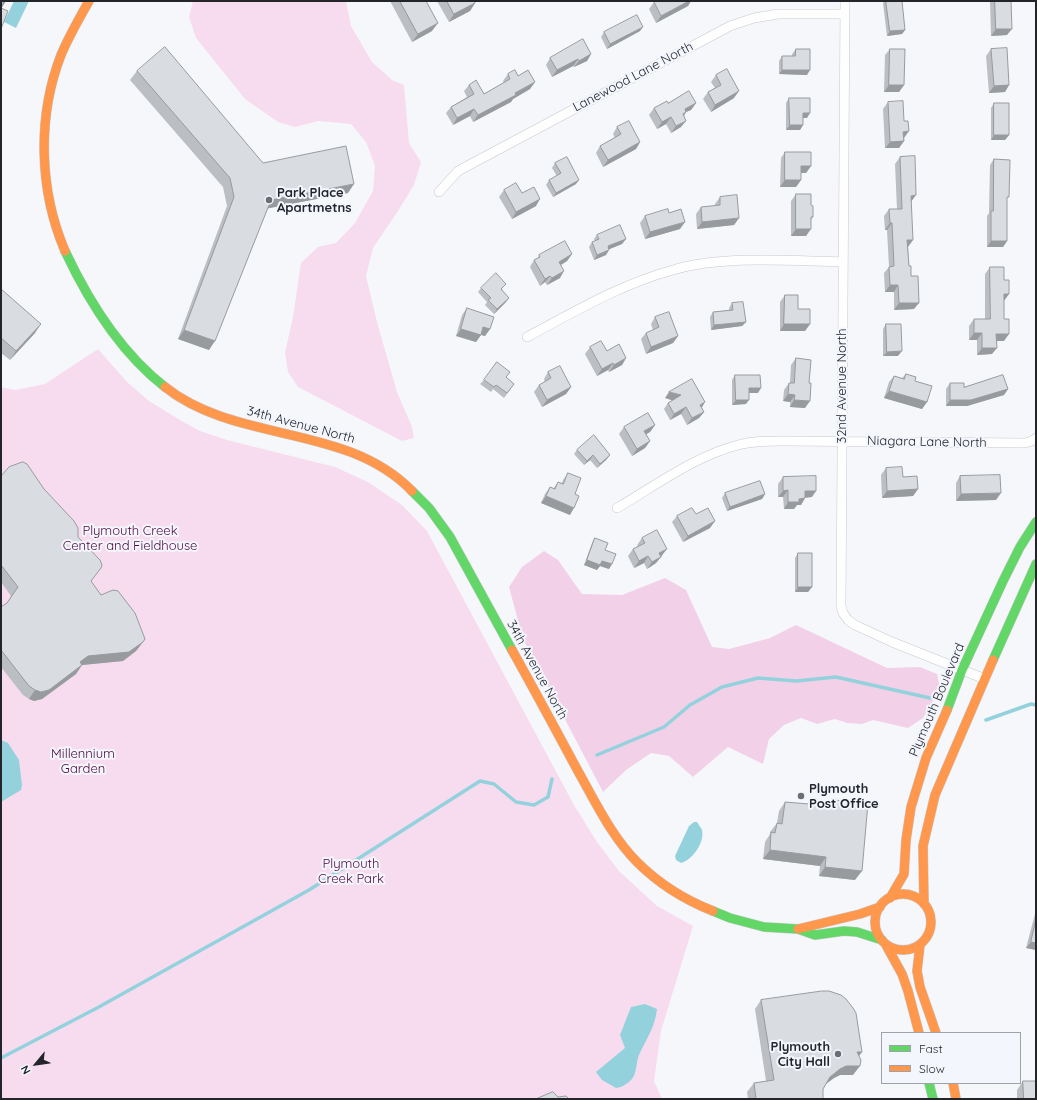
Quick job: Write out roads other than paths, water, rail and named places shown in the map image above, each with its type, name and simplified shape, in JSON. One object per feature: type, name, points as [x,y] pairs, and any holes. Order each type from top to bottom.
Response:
[{"type":"street","name":"34th Avenue North","points":[[89,1],[69,36],[57,64],[46,110],[44,153],[49,201],[59,235],[76,273],[114,335],[128,354],[167,390],[181,399],[222,418],[344,448],[379,464],[412,489],[429,506],[450,537],[596,806],[637,862],[665,885],[697,905],[730,918],[754,925],[798,929],[814,935],[844,931],[857,932],[884,942]]},
{"type":"street","name":"32nd Avenue North","points":[[845,1],[841,606],[843,613],[848,620],[855,625],[892,642],[985,679]]},
{"type":"street","name":"Lanewood Lane North","points":[[439,192],[458,171],[730,26],[754,18],[778,14],[845,14]]},
{"type":"street","points":[[527,337],[606,295],[639,280],[674,269],[710,263],[746,261],[843,262]]},
{"type":"street","name":"Niagara Lane North","points":[[617,508],[696,461],[738,445],[761,441],[1025,443],[1032,442],[1036,438]]},
{"type":"street","name":"Plymouth Boulevard","points":[[890,898],[904,874],[908,822],[914,794],[926,758],[953,696],[962,670],[1020,547],[1036,522]]},
{"type":"street","points":[[924,904],[923,846],[930,811],[935,795],[1036,564]]},
{"type":"street","points":[[884,942],[896,949],[904,950],[913,949],[920,945],[928,936],[931,926],[928,909],[924,904],[917,898],[908,895],[899,895],[890,898],[880,908],[876,917],[878,933],[902,974],[919,1032]]},
{"type":"street","name":"34th Avenue North","points":[[798,929],[813,924],[849,918],[880,908]]},
{"type":"street","points":[[920,945],[917,971],[920,986],[936,1032]]},
{"type":"street","points":[[929,1084],[933,1099]]},
{"type":"street","points":[[953,1084],[956,1099]]},
{"type":"water","points":[[14,1],[29,1],[16,28],[4,22]]},
{"type":"water","points":[[1,740],[8,743],[19,760],[22,785],[21,790],[1,802]]},
{"type":"water","points":[[694,822],[697,822],[702,830],[702,840],[693,855],[681,863],[676,860],[675,856],[689,826]]},
{"type":"water","points":[[645,1004],[657,1009],[654,1022],[639,1055],[634,1077],[625,1085],[616,1088],[602,1080],[596,1072],[625,1048],[620,1035],[631,1007]]},
{"type":"waterway","points":[[597,755],[664,727],[690,705],[722,687],[758,678],[796,681],[836,677],[930,698]]},
{"type":"waterway","points":[[986,720],[1031,704],[1036,705]]},
{"type":"waterway","points":[[1,1058],[97,1008],[309,890],[480,781],[494,784],[516,802],[534,805],[548,797],[552,779]]},
{"type":"place","name":"Park Place Apartmetns","points":[[269,200]]},
{"type":"place","name":"Plymouth Post Office","points":[[801,796]]},
{"type":"place","name":"Plymouth City Hall","points":[[838,1054]]},
{"type":"park label","name":"Plymouth Creek Center and Fieldhouse","points":[[130,538]]},
{"type":"park label","name":"Millennium Garden","points":[[83,762]]},
{"type":"park label","name":"Plymouth Creek Park","points":[[351,872]]}]
